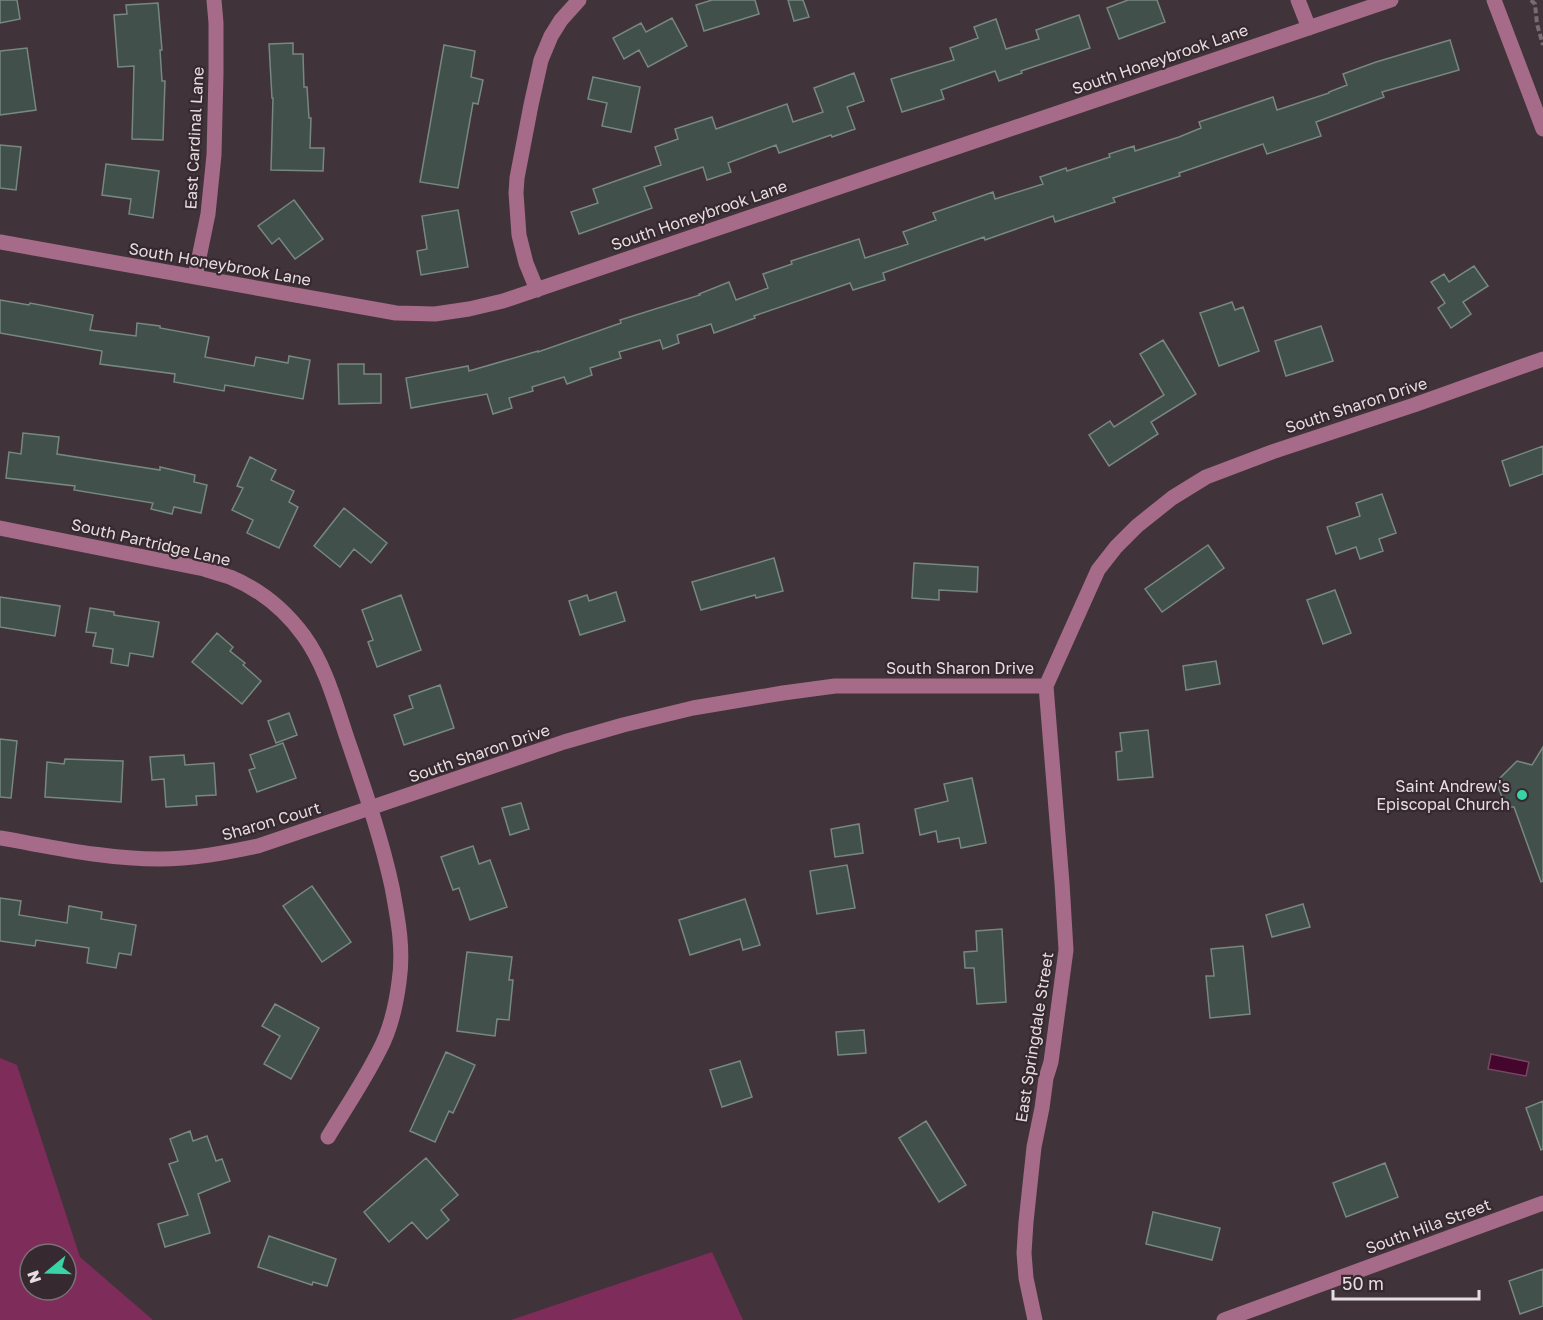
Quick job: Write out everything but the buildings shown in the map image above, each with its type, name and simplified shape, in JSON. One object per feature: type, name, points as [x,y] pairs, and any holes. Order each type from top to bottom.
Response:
[{"type":"street","name":"East Cardinal Lane","points":[[195,277],[208,214],[214,155],[216,23],[214,0]]},
{"type":"street","points":[[537,290],[526,263],[519,235],[517,178],[541,60],[561,20],[579,0]]},
{"type":"street","points":[[1298,0],[1309,28]]},
{"type":"street","name":"South Honeybrook Lane","points":[[0,242],[396,313],[435,314],[469,309],[503,302],[1391,0]]},
{"type":"street","points":[[1494,0],[1543,129]]},
{"type":"street","name":"South Sharon Drive","points":[[371,809],[564,742],[693,708],[835,686],[1046,686],[1098,570],[1137,526],[1172,498],[1206,477],[1261,456],[1543,359]]},
{"type":"street","name":"South Partridge Lane","points":[[0,528],[204,569],[230,578],[273,603],[304,636],[317,656],[371,809],[400,924],[401,952],[400,980],[395,1005],[380,1050],[328,1137]]},
{"type":"street","name":"East Springdale Street","points":[[1035,1320],[1026,1285],[1024,1253],[1026,1222],[1034,1147],[1051,1062],[1066,950],[1046,686]]},
{"type":"street","name":"Sharon Court","points":[[0,838],[136,859],[187,858],[258,846],[371,809]]},
{"type":"street","name":"South Hila Street","points":[[1224,1320],[1543,1203]]},
{"type":"path","points":[[1531,0],[1535,4],[1537,24],[1543,45]]},
{"type":"shaded area","points":[[1491,1054],[1529,1062],[1526,1076],[1488,1069]]},
{"type":"shaded area","points":[[0,1058],[17,1065],[75,1242],[18,1242],[18,1302],[78,1302],[78,1251],[80,1257],[153,1320],[0,1320]]},
{"type":"shaded area","points":[[712,1252],[743,1320],[511,1320]]},
{"type":"place","name":"Saint Andrew's Episcopal Church","points":[[1522,795]]}]
